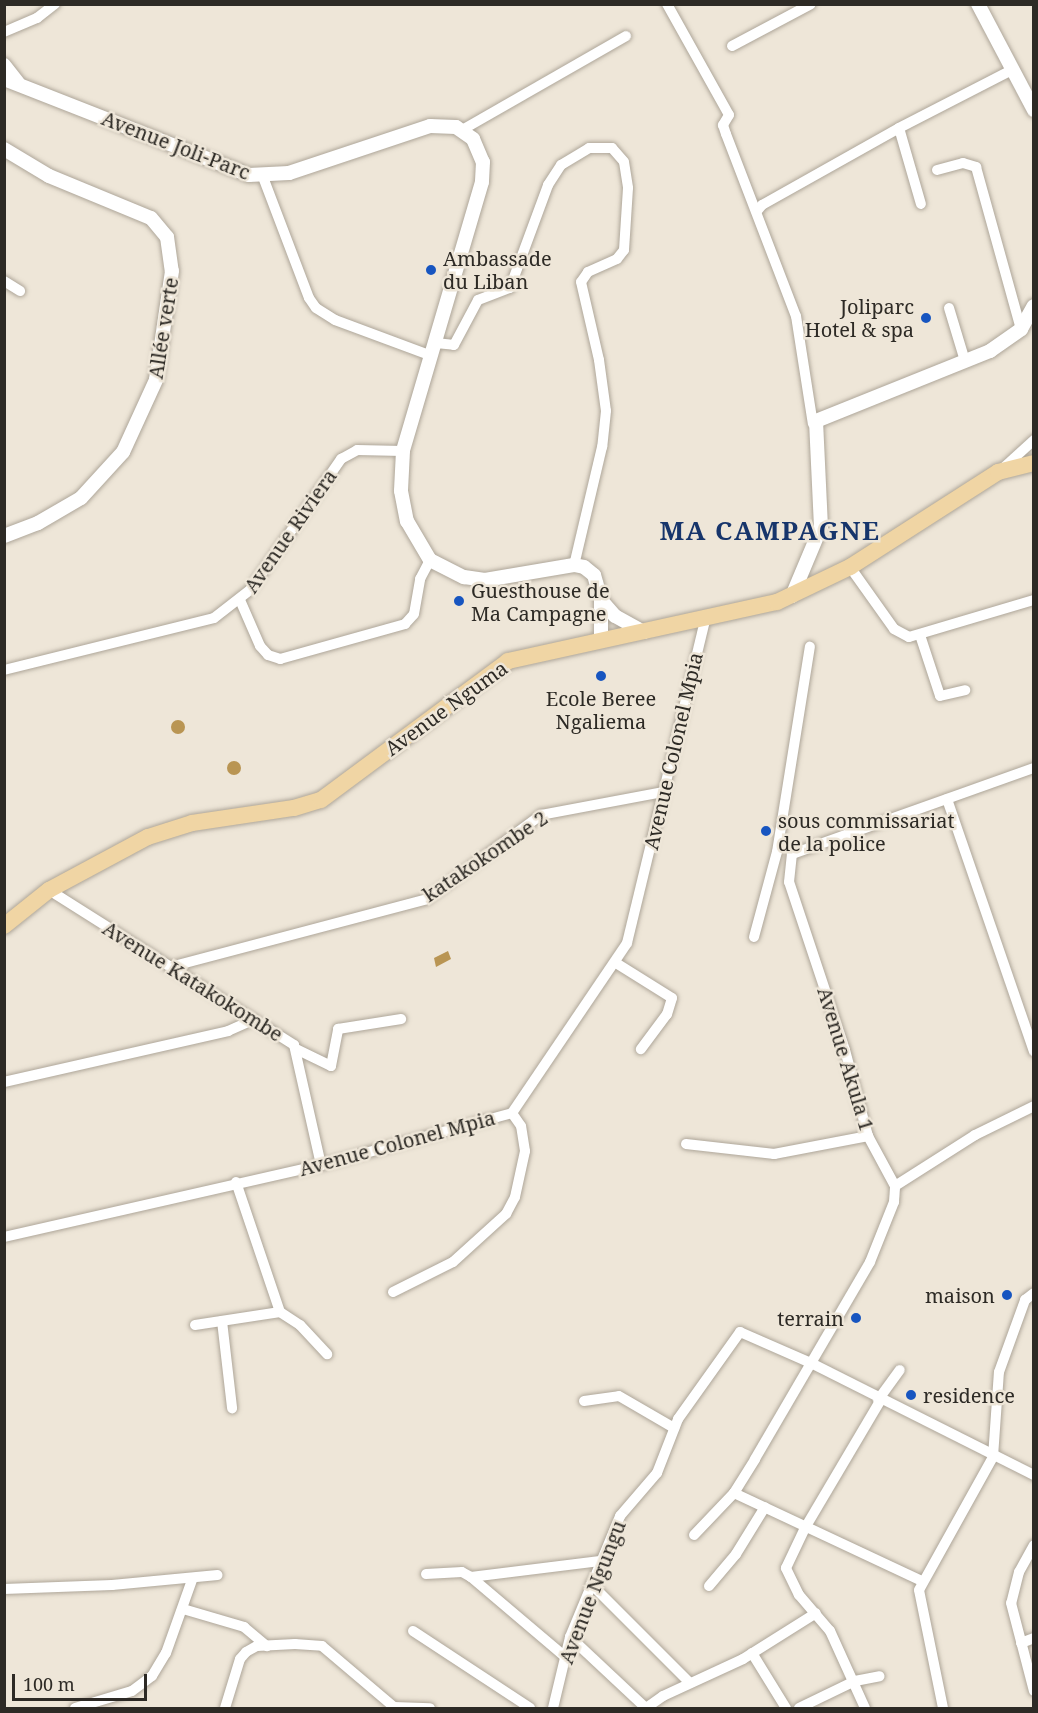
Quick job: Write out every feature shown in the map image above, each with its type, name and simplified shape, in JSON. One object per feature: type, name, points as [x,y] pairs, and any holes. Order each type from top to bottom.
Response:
[{"type":"main road","name":"Avenue Nguma","points":[[4,926],[49,890],[166,831],[294,808],[321,800],[500,665],[601,641],[757,609],[792,596],[850,567],[998,472],[1034,463]]},
{"type":"street","points":[[4,32],[37,18],[55,4]]},
{"type":"street","points":[[667,4],[729,114],[723,124],[726,134],[796,316],[813,423],[821,527],[792,596]]},
{"type":"street","points":[[732,46],[811,4]]},
{"type":"street","points":[[978,4],[1034,110]]},
{"type":"street","points":[[601,641],[601,600],[594,574],[574,565],[485,580],[457,575],[430,560],[412,533],[403,507],[403,452],[482,182],[480,153],[462,130],[626,36]]},
{"type":"street","points":[[4,65],[11,81]]},
{"type":"street","points":[[758,216],[762,205],[899,128],[1014,69]]},
{"type":"street","name":"Avenue Joli-Parc","points":[[11,81],[234,171],[263,177],[289,173],[424,127],[449,126],[462,130]]},
{"type":"street","points":[[899,128],[921,204]]},
{"type":"street","points":[[263,177],[309,298],[316,308],[335,320],[434,350],[453,345],[478,300],[510,288],[548,186],[561,165],[589,148],[612,148],[624,162],[628,188],[624,250],[617,259],[588,272],[580,287],[599,360],[606,411],[602,447],[574,565]]},
{"type":"street","name":"Allée verte","points":[[4,149],[49,176],[151,218],[167,237],[172,271],[156,380],[123,452],[81,498],[38,524],[4,536]]},
{"type":"street","points":[[937,170],[963,163],[976,167],[1021,329]]},
{"type":"street","points":[[4,281],[20,291]]},
{"type":"street","points":[[813,423],[1001,344],[1021,329],[1034,306]]},
{"type":"street","points":[[949,308],[964,361]]},
{"type":"street","points":[[998,472],[1034,440]]},
{"type":"street","name":"Avenue Riviera","points":[[4,670],[202,623],[240,600],[341,459],[357,450],[403,452]]},
{"type":"street","points":[[240,600],[260,646],[268,655],[280,659],[405,624],[414,614],[420,579],[430,560]]},
{"type":"street","points":[[850,567],[901,635],[920,635],[1034,600]]},
{"type":"street","points":[[601,600],[621,621],[644,632]]},
{"type":"street","name":"Avenue Colonel Mpia","points":[[4,1237],[236,1182],[321,1165],[512,1113],[616,963],[635,920],[663,792],[705,620]]},
{"type":"street","points":[[920,635],[940,696],[965,690]]},
{"type":"street","points":[[754,937],[777,852],[810,646]]},
{"type":"street","points":[[777,852],[792,854],[1034,768]]},
{"type":"street","name":"katakokombe 2","points":[[170,967],[427,899],[541,816],[663,792]]},
{"type":"street","points":[[947,799],[1034,1051]]},
{"type":"street","name":"Avenue Akula 1","points":[[792,854],[789,882],[845,1050],[868,1136],[896,1186]]},
{"type":"street","name":"Avenue Katakokombe","points":[[49,890],[253,1020],[290,1041],[296,1050],[321,1165]]},
{"type":"street","points":[[616,963],[672,998],[667,1014],[641,1049]]},
{"type":"street","points":[[296,1050],[331,1066],[338,1029],[401,1019]]},
{"type":"street","points":[[4,1082],[228,1030],[253,1020]]},
{"type":"street","points":[[694,1535],[734,1493],[870,1262],[888,1220],[896,1186],[975,1135],[1034,1106]]},
{"type":"street","points":[[393,1292],[453,1262],[506,1214],[515,1197],[525,1151],[521,1126],[512,1113]]},
{"type":"street","points":[[686,1144],[774,1154],[868,1136]]},
{"type":"street","points":[[236,1182],[280,1312],[300,1325],[327,1354]]},
{"type":"street","points":[[943,1708],[919,1596],[922,1581],[993,1457],[999,1372],[1026,1300],[1034,1293]]},
{"type":"street","points":[[195,1325],[280,1312]]},
{"type":"street","points":[[222,1321],[232,1408]]},
{"type":"street","name":"Avenue Ngungu","points":[[553,1708],[570,1637],[620,1516],[660,1467],[675,1428],[740,1332],[811,1363]]},
{"type":"street","points":[[811,1363],[879,1400],[1034,1475]]},
{"type":"street","points":[[865,1708],[855,1681],[830,1631],[799,1595],[786,1572],[805,1528],[879,1400],[900,1370]]},
{"type":"street","points":[[584,1401],[619,1396],[675,1428]]},
{"type":"street","points":[[734,1493],[922,1581]]},
{"type":"street","points":[[709,1586],[736,1554],[765,1508]]},
{"type":"street","points":[[1034,1545],[1012,1592],[1012,1611],[1034,1691]]},
{"type":"street","points":[[471,1577],[600,1561]]},
{"type":"street","points":[[426,1574],[462,1572],[471,1577],[564,1656]]},
{"type":"street","points":[[4,1589],[192,1580],[219,1575]]},
{"type":"street","points":[[75,1708],[132,1691],[152,1676],[166,1653],[192,1580]]},
{"type":"street","points":[[591,1584],[690,1683]]},
{"type":"street","points":[[183,1609],[244,1627],[267,1646]]},
{"type":"street","points":[[570,1637],[646,1708],[690,1683],[752,1653],[816,1613]]},
{"type":"street","points":[[413,1631],[530,1708]]},
{"type":"street","points":[[1021,1643],[1034,1638]]},
{"type":"street","points":[[225,1708],[240,1659],[257,1646],[322,1647],[394,1708],[430,1708]]},
{"type":"street","points":[[752,1653],[786,1708]]},
{"type":"street","points":[[799,1708],[855,1681],[880,1676]]},
{"type":"shaded area","points":[[175,720],[181,720],[185,727],[181,734],[175,734],[171,730],[171,724]]},
{"type":"shaded area","points":[[234,761],[239,763],[241,768],[239,773],[234,775],[229,773],[227,768],[229,763]]},
{"type":"shaded area","points":[[448,951],[451,959],[436,967],[434,958]]},
{"type":"place","name":"Ambassade du Liban","points":[[431,270]]},
{"type":"place","name":"Joliparc Hotel & spa","points":[[926,318]]},
{"type":"place","name":"Guesthouse de Ma Campagne","points":[[459,601]]},
{"type":"place","name":"Ecole Beree Ngaliema","points":[[601,676]]},
{"type":"place","name":"sous commissariat de la police","points":[[766,831]]},
{"type":"place","name":"maison","points":[[1007,1295]]},
{"type":"place","name":"terrain","points":[[856,1318]]},
{"type":"place","name":"residence","points":[[911,1395]]},
{"type":"district","name":"MA CAMPAGNE","points":[[770,531]]}]
